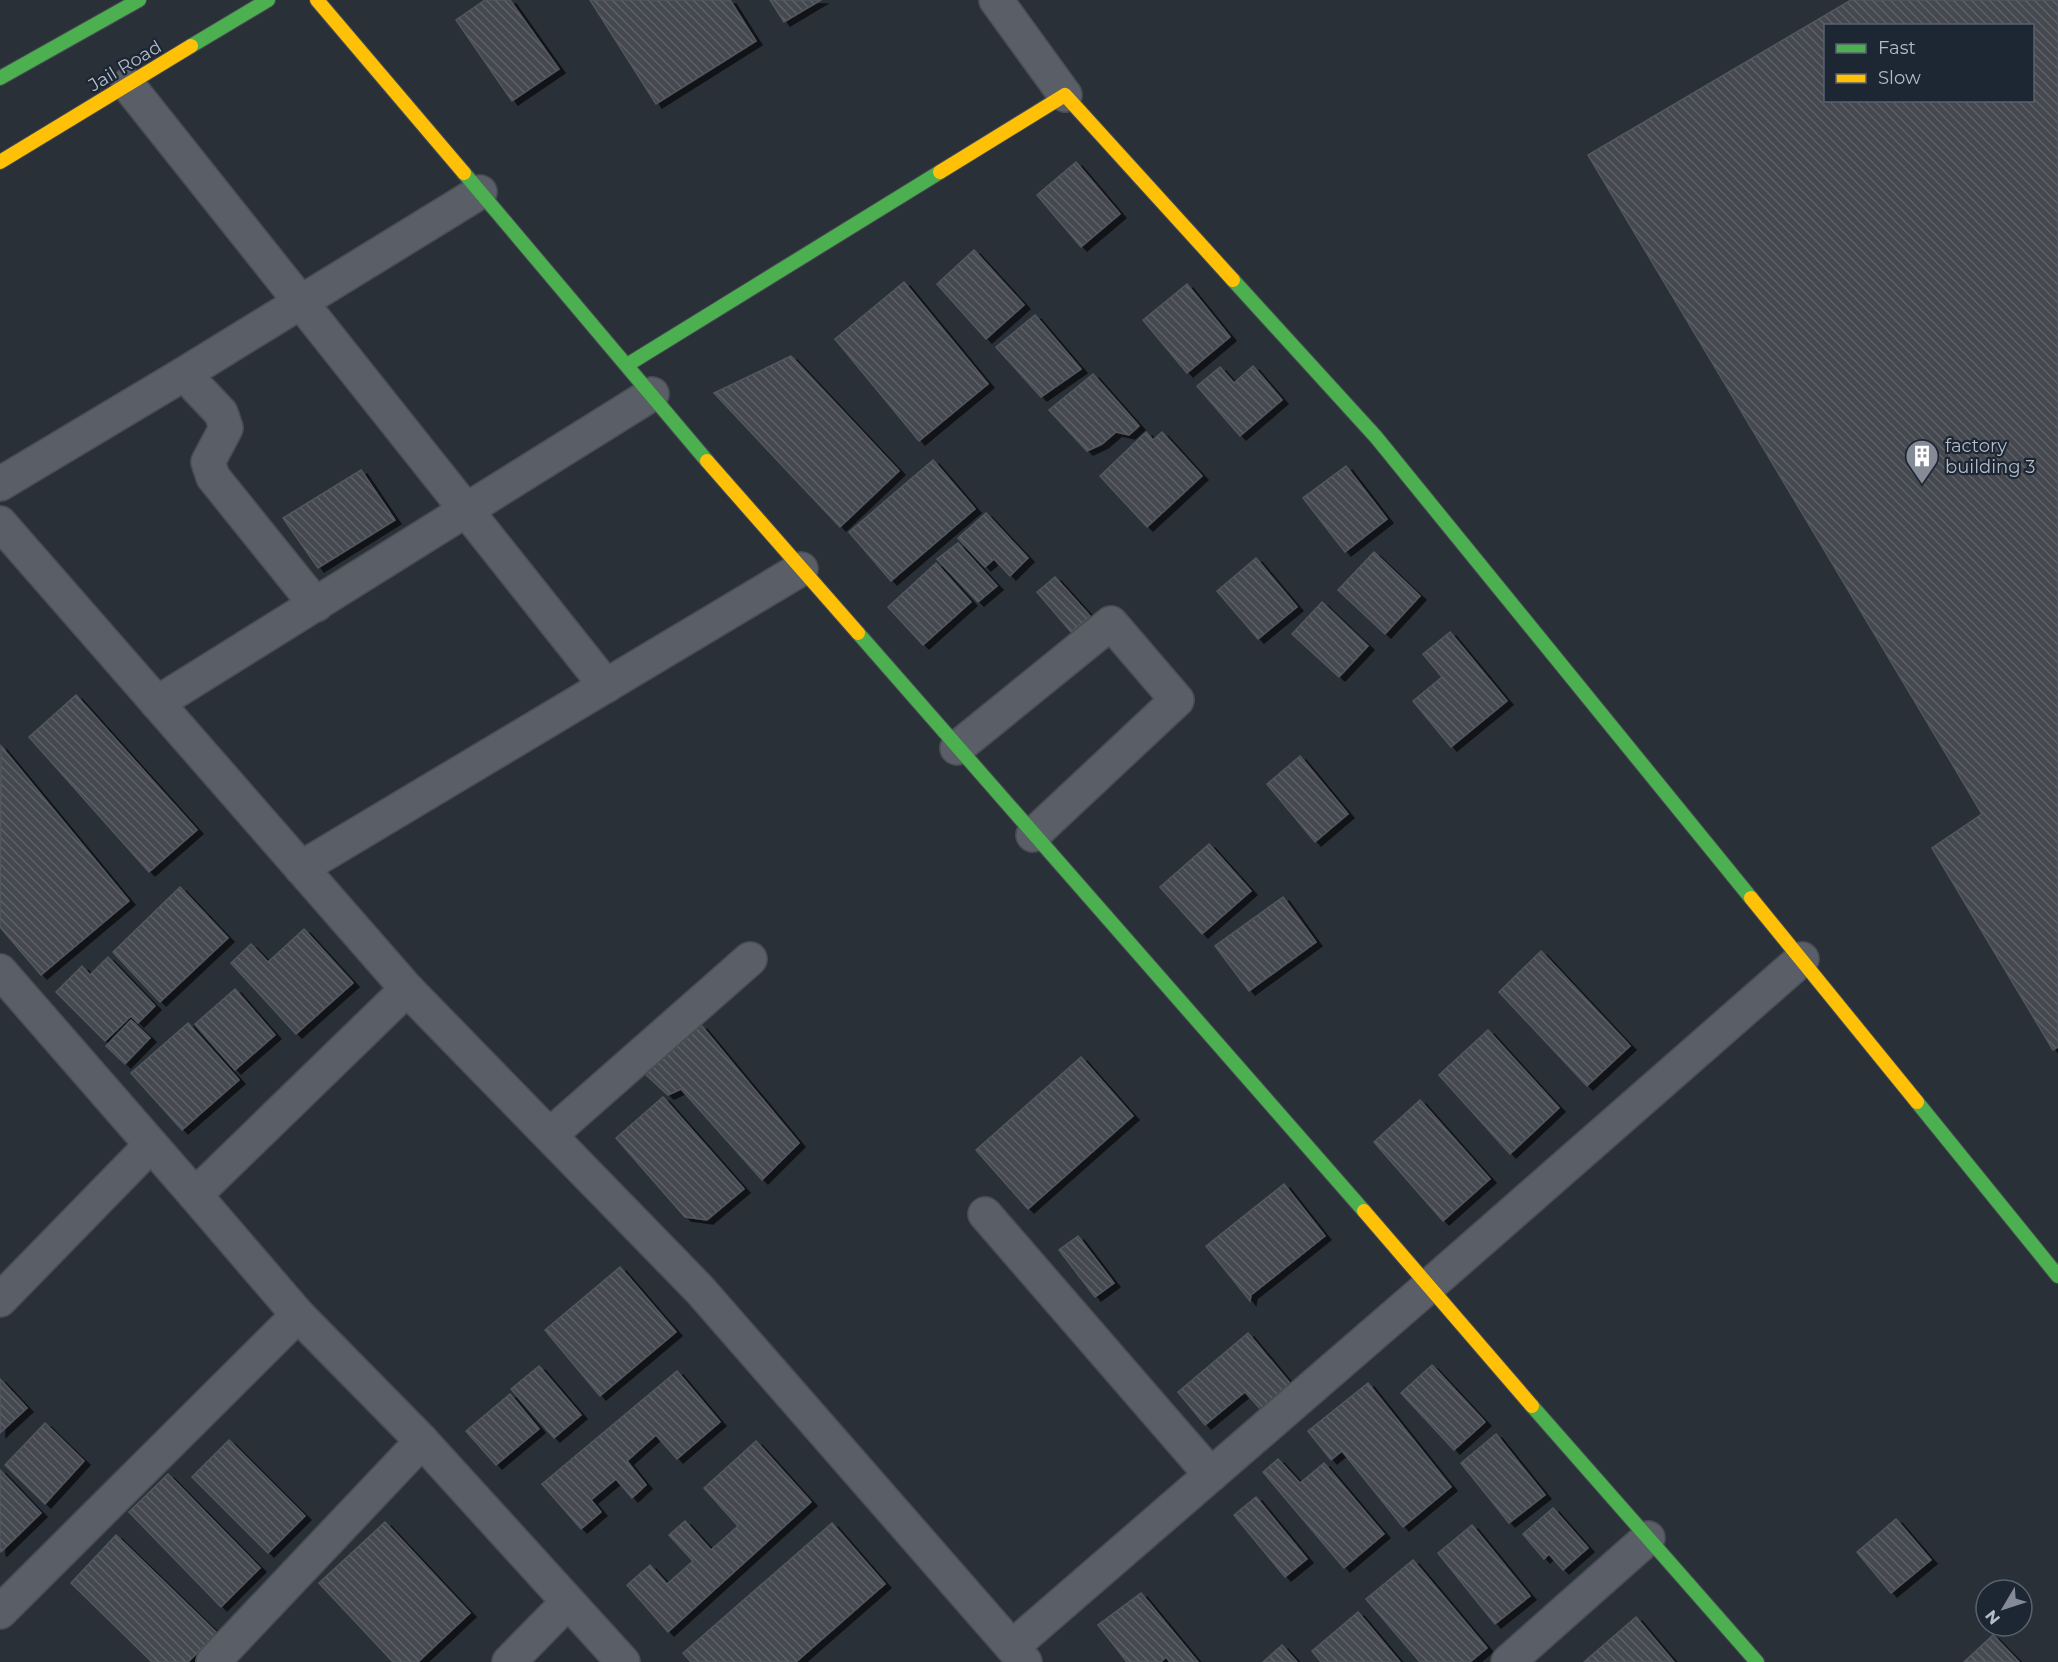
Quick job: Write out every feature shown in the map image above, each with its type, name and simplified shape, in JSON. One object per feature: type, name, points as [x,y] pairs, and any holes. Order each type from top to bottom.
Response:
[{"type":"street","points":[[0,78],[139,0]]},
{"type":"street","name":"Jail Road","points":[[0,162],[268,0]]},
{"type":"street","points":[[317,0],[801,569],[1757,1662]]},
{"type":"street","points":[[996,0],[1065,95],[1376,437],[2058,1275]]},
{"type":"street","points":[[128,85],[606,686]]},
{"type":"street","points":[[627,365],[1065,95]]},
{"type":"street","points":[[0,484],[480,192]]},
{"type":"street","points":[[184,374],[221,413],[226,428],[208,462],[213,477],[316,605]]},
{"type":"street","points":[[157,703],[652,394]]},
{"type":"street","points":[[0,523],[408,989],[700,1290],[1018,1655],[1211,1474],[1802,959]]},
{"type":"street","points":[[302,868],[801,569]]},
{"type":"street","points":[[957,748],[1111,623],[1177,700],[1033,835]]},
{"type":"street","points":[[550,1135],[750,958]]},
{"type":"street","points":[[0,971],[298,1315],[422,1441],[623,1662]]},
{"type":"street","points":[[195,1195],[408,989]]},
{"type":"street","points":[[0,1300],[151,1145]]},
{"type":"street","points":[[985,1214],[1211,1474]]},
{"type":"street","points":[[0,1612],[298,1315]]},
{"type":"street","points":[[213,1662],[422,1441]]},
{"type":"street","points":[[1508,1662],[1648,1538]]},
{"type":"street","points":[[509,1662],[568,1602]]},
{"type":"building","points":[[485,0],[510,0],[559,69],[512,101],[456,20]]},
{"type":"building","points":[[590,0],[730,0],[756,41],[656,104]]},
{"type":"building","points":[[770,0],[821,0],[784,22]]},
{"type":"building","name":"factory building 3","points":[[1851,0],[2058,0],[2058,1047],[2053,1050],[1932,848],[1982,814],[1588,155]]},
{"type":"building","points":[[1076,162],[1120,214],[1081,247],[1037,195]]},
{"type":"building","points":[[974,250],[1024,305],[986,339],[937,284]]},
{"type":"building","points":[[904,282],[988,384],[919,441],[835,339]]},
{"type":"building","points":[[1187,284],[1230,337],[1187,373],[1143,320]]},
{"type":"building","points":[[1035,315],[1081,369],[1041,397],[996,347]]},
{"type":"building","points":[[791,356],[899,471],[840,527],[714,393]]},
{"type":"building","points":[[1253,366],[1282,400],[1240,436],[1197,386],[1220,367],[1234,383]]},
{"type":"building","points":[[1093,374],[1139,426],[1129,435],[1116,432],[1102,444],[1087,451],[1049,410]]},
{"type":"building","points":[[1146,432],[1153,440],[1162,432],[1202,476],[1147,527],[1100,476]]},
{"type":"building","points":[[933,460],[975,509],[891,581],[849,532]]},
{"type":"building","points":[[1346,466],[1387,519],[1345,552],[1303,498]]},
{"type":"building","points":[[361,470],[395,520],[318,568],[283,518]]},
{"type":"building","points":[[986,513],[1028,558],[1010,576],[994,559],[985,567],[958,538]]},
{"type":"building","points":[[958,543],[997,586],[978,602],[937,559]]},
{"type":"building","points":[[1374,552],[1420,596],[1385,634],[1338,590]]},
{"type":"building","points":[[1256,558],[1297,607],[1258,639],[1217,591]]},
{"type":"building","points":[[936,563],[971,602],[923,645],[888,607]]},
{"type":"building","points":[[1055,577],[1090,616],[1071,632],[1037,592]]},
{"type":"building","points":[[1322,602],[1368,646],[1339,677],[1292,634]]},
{"type":"building","points":[[1450,632],[1507,701],[1451,747],[1413,701],[1442,677],[1423,654]]},
{"type":"building","points":[[76,695],[197,830],[149,872],[29,737]]},
{"type":"building","points":[[1,746],[129,901],[41,975],[0,927]]},
{"type":"building","points":[[1300,756],[1348,814],[1315,842],[1267,784]]},
{"type":"building","points":[[1209,844],[1251,891],[1202,934],[1160,887]]},
{"type":"building","points":[[180,887],[228,938],[160,1002],[113,952]]},
{"type":"building","points":[[1283,897],[1316,942],[1249,991],[1215,946]]},
{"type":"building","points":[[304,929],[353,983],[296,1034],[231,963],[251,944],[268,962]]},
{"type":"building","points":[[1541,951],[1630,1046],[1587,1086],[1499,992]]},
{"type":"building","points":[[108,957],[155,1006],[138,1023],[131,1016],[105,1041],[56,992],[82,966],[90,975]]},
{"type":"building","points":[[235,989],[275,1035],[235,1070],[195,1024]]},
{"type":"building","points":[[131,1020],[150,1038],[125,1064],[106,1046]]},
{"type":"building","points":[[188,1023],[239,1080],[182,1130],[131,1073]]},
{"type":"building","points":[[701,1025],[799,1143],[762,1180],[681,1089],[668,1095],[644,1073]]},
{"type":"building","points":[[1488,1030],[1559,1108],[1510,1154],[1439,1075]]},
{"type":"building","points":[[1081,1057],[1133,1116],[1028,1209],[976,1150]]},
{"type":"building","points":[[663,1097],[744,1189],[707,1220],[685,1217],[616,1138]]},
{"type":"building","points":[[1420,1100],[1490,1179],[1443,1221],[1374,1142]]},
{"type":"building","points":[[1284,1184],[1325,1236],[1251,1295],[1250,1301],[1206,1246]]},
{"type":"building","points":[[1078,1236],[1114,1283],[1095,1297],[1059,1250]]},
{"type":"building","points":[[620,1267],[676,1332],[600,1396],[545,1330]]},
{"type":"building","points":[[1248,1333],[1293,1387],[1263,1412],[1245,1392],[1205,1425],[1178,1392]]},
{"type":"building","points":[[1432,1365],[1485,1422],[1454,1450],[1401,1393]]},
{"type":"building","points":[[539,1366],[581,1415],[554,1438],[511,1389]]},
{"type":"building","points":[[677,1371],[720,1422],[677,1459],[656,1435],[627,1461],[646,1485],[632,1498],[616,1479],[591,1500],[601,1512],[581,1529],[542,1484]]},
{"type":"building","points":[[0,1379],[27,1408],[0,1433]]},
{"type":"building","points":[[1368,1383],[1451,1487],[1403,1527],[1342,1451],[1331,1460],[1308,1431]]},
{"type":"building","points":[[510,1394],[539,1429],[496,1465],[466,1431]]},
{"type":"building","points":[[45,1423],[84,1461],[45,1504],[5,1465]]},
{"type":"building","points":[[1496,1434],[1545,1495],[1509,1523],[1461,1463]]},
{"type":"building","points":[[229,1440],[305,1516],[268,1553],[192,1477]]},
{"type":"building","points":[[756,1441],[811,1502],[668,1632],[627,1585],[650,1565],[667,1584],[693,1561],[669,1535],[685,1521],[711,1550],[738,1526],[704,1488]]},
{"type":"building","points":[[1278,1459],[1300,1483],[1324,1463],[1384,1534],[1344,1568],[1263,1472]]},
{"type":"building","points":[[0,1470],[41,1513],[1,1552],[0,1551]]},
{"type":"building","points":[[168,1474],[260,1568],[221,1607],[129,1512]]},
{"type":"building","points":[[1256,1497],[1307,1559],[1285,1577],[1234,1515]]},
{"type":"building","points":[[1553,1508],[1588,1548],[1563,1570],[1549,1554],[1544,1559],[1523,1534]]},
{"type":"building","points":[[1896,1519],[1931,1560],[1891,1593],[1857,1552]]},
{"type":"building","points":[[385,1522],[470,1613],[418,1662],[393,1662],[319,1583]]},
{"type":"building","points":[[832,1523],[885,1584],[796,1662],[691,1662],[683,1653]]},
{"type":"building","points":[[1472,1525],[1530,1596],[1495,1624],[1438,1553]]},
{"type":"building","points":[[116,1535],[217,1633],[188,1662],[152,1662],[71,1583]]},
{"type":"building","points":[[1413,1560],[1487,1648],[1470,1662],[1420,1662],[1366,1599]]},
{"type":"building","points":[[1141,1593],[1198,1662],[1170,1662],[1166,1657],[1161,1662],[1127,1662],[1098,1625]]},
{"type":"building","points":[[1358,1612],[1400,1662],[1321,1662],[1312,1651]]},
{"type":"building","points":[[1636,1617],[1674,1662],[1584,1662]]},
{"type":"building","points":[[1990,1638],[1996,1638],[2019,1662],[1964,1662]]},
{"type":"building","points":[[1282,1645],[1297,1662],[1263,1662]]},
{"type":"traffic: fast","points":[[0,78],[139,0]]},
{"type":"traffic: fast","points":[[191,46],[268,0]]},
{"type":"traffic: fast","points":[[627,365],[940,172]]},
{"type":"traffic: fast","points":[[464,173],[707,461]]},
{"type":"traffic: fast","points":[[1233,280],[1376,437],[1751,898]]},
{"type":"traffic: fast","points":[[858,633],[1364,1211]]},
{"type":"traffic: fast","points":[[1917,1102],[2058,1276]]},
{"type":"traffic: fast","points":[[1532,1406],[1757,1662]]},
{"type":"traffic: slow","points":[[317,0],[464,173]]},
{"type":"traffic: slow","points":[[0,162],[191,46]]},
{"type":"traffic: slow","points":[[940,172],[1065,95],[1233,280]]},
{"type":"traffic: slow","points":[[707,461],[858,633]]},
{"type":"traffic: slow","points":[[1751,898],[1917,1102]]},
{"type":"traffic: slow","points":[[1364,1211],[1532,1406]]},
{"type":"place","name":"factory building 3","points":[[1922,485]]}]
